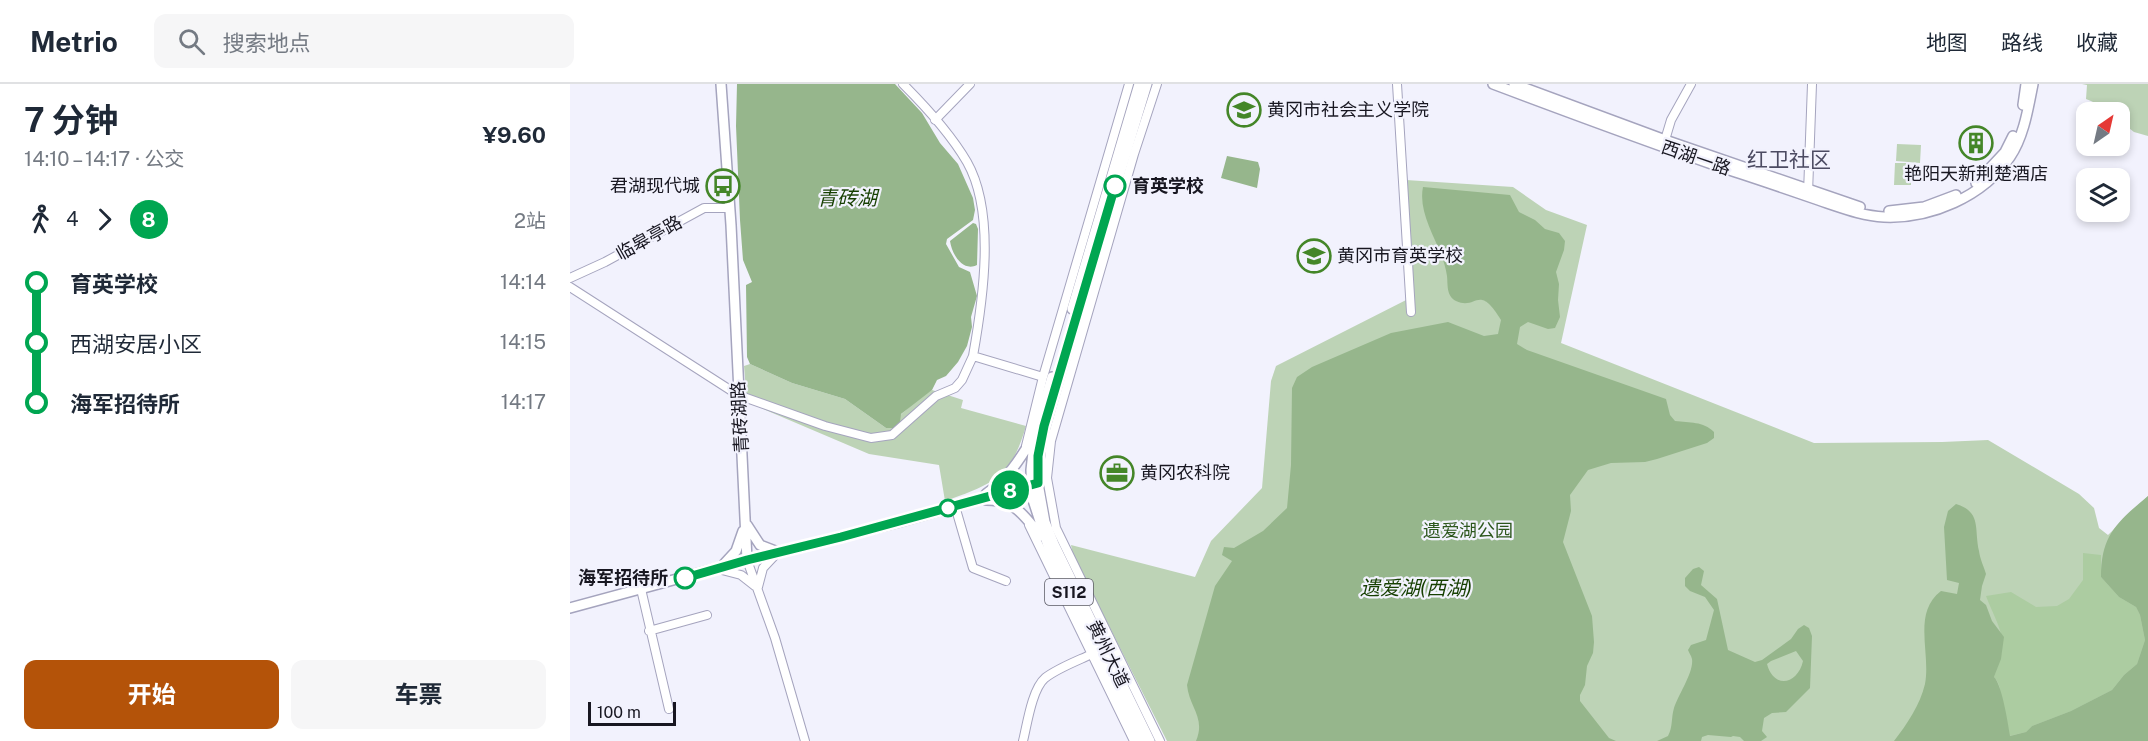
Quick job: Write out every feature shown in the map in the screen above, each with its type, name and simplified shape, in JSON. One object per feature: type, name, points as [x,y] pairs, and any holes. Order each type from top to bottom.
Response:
[{"type":"main road","name":"青砖湖路","points":[[721,84],[730,208],[747,560]]},
{"type":"main road","name":"黄州大道","points":[[1139,84],[1035,434],[1032,457],[1038,519],[1046,542],[1142,741]]},
{"type":"main road","name":"黄州大道","points":[[1147,84],[1044,426],[1034,484],[1054,544],[1150,741]]},
{"type":"main road","name":"西湖一路","points":[[1493,84],[1620,132],[1808,193],[1859,207],[1884,211],[1924,207],[1949,199],[1974,185],[1997,167]]},
{"type":"main road","name":"西湖一路","points":[[1514,84],[1808,193]]},
{"type":"main road","points":[[1997,167],[2017,128],[2026,84]]},
{"type":"main road","points":[[1997,167],[2010,157],[2022,129],[2033,84]]},
{"type":"main road","points":[[977,500],[1002,482],[1035,434]]},
{"type":"main road","points":[[570,608],[1034,484]]},
{"type":"main road","points":[[977,500],[1008,502],[1016,507],[1046,542]]},
{"type":"main road","points":[[746,522],[760,545],[778,552]]},
{"type":"main road","points":[[717,569],[729,561],[736,551],[746,522]]},
{"type":"street","points":[[570,287],[738,395],[825,426],[871,438],[885,437],[897,432],[936,396],[955,388],[962,380],[973,356],[983,283],[984,218],[978,191],[967,163],[935,120],[903,84]]},
{"type":"street","points":[[935,120],[970,84]]},
{"type":"street","points":[[1024,452],[1043,377],[1129,84]]},
{"type":"street","points":[[1157,84],[1134,154],[1051,441],[1047,473],[1056,528],[1160,741]]},
{"type":"street","points":[[1397,84],[1411,312]]},
{"type":"street","points":[[1665,140],[1671,120],[1690,84]]},
{"type":"street","points":[[1808,193],[1809,111],[1812,84]]},
{"type":"street","name":"临皋亭路","points":[[570,278],[605,262],[704,208],[730,208]]},
{"type":"street","points":[[973,356],[1043,377]]},
{"type":"street","points":[[955,506],[973,568],[1006,581]]},
{"type":"street","points":[[1025,518],[1134,741]]},
{"type":"street","points":[[717,569],[741,575],[758,589],[763,568],[778,552]]},
{"type":"street","name":"青砖湖路","points":[[747,560],[775,638],[805,741]]},
{"type":"street","points":[[642,590],[669,709]]},
{"type":"street","points":[[650,631],[707,615]]},
{"type":"street","points":[[1023,741],[1040,683],[1045,678],[1092,654]]},
{"type":"green space","points":[[2082,84],[2148,84],[2148,136],[2130,129],[2130,102],[2092,102],[2086,99],[2087,85]]},
{"type":"green space","points":[[1897,144],[1921,145],[1920,163],[1896,161]]},
{"type":"green space","points":[[1895,163],[1911,163],[1911,185],[1894,185]]},
{"type":"green space","name":"遗爱湖公园","points":[[1406,180],[1513,187],[1546,210],[1587,225],[1561,343],[1814,443],[1988,440],[2079,494],[2094,508],[2099,528],[2108,535],[2148,496],[2148,741],[1167,741],[1073,555],[1071,545],[1195,577],[1211,541],[1262,488],[1271,381],[1276,366],[1414,296]]},
{"type":"green space","points":[[750,364],[792,383],[845,399],[886,428],[918,399],[932,390],[963,400],[961,408],[1026,426],[1014,457],[998,477],[988,484],[945,501],[939,465],[869,454],[747,402],[744,366]]},
{"type":"shaded area","points":[[2083,553],[2101,555],[2101,577],[2119,597],[2136,607],[2140,615],[2145,640],[2137,664],[2112,690],[2071,711],[2032,726],[2026,732],[2009,736],[2000,688],[1994,677],[2001,653],[2001,635],[1986,596],[2011,592],[2036,607],[2057,606],[2069,599],[2083,580]]},
{"type":"water","name":"青砖湖","points":[[737,84],[895,84],[922,113],[940,143],[958,164],[973,198],[975,210],[973,220],[947,239],[946,244],[959,267],[970,272],[977,296],[971,317],[972,327],[967,346],[958,362],[946,376],[937,380],[932,390],[901,414],[900,422],[894,428],[886,428],[845,399],[792,383],[750,364],[747,357],[746,285],[752,282],[743,260],[736,126]]},
{"type":"water","points":[[1227,156],[1258,162],[1260,169],[1257,188],[1221,178]]},
{"type":"water","name":"遗爱湖(西湖)","points":[[1423,187],[1510,195],[1519,212],[1535,220],[1545,229],[1559,233],[1565,241],[1556,272],[1559,284],[1560,317],[1555,328],[1548,329],[1528,322],[1520,327],[1517,344],[1527,350],[1666,399],[1670,415],[1675,421],[1701,424],[1714,432],[1714,438],[1707,443],[1657,459],[1645,462],[1611,463],[1588,470],[1570,495],[1571,511],[1563,542],[1592,616],[1594,642],[1580,701],[1609,738],[1616,741],[1196,741],[1199,733],[1198,719],[1187,685],[1215,586],[1232,561],[1222,555],[1224,547],[1234,548],[1263,531],[1287,508],[1291,465],[1292,388],[1297,377],[1312,367],[1391,333],[1448,322],[1484,336],[1498,334],[1501,320],[1487,302],[1478,300],[1463,303],[1451,296],[1448,290],[1445,265],[1424,209]]},
{"type":"water","points":[[973,223],[978,229],[977,265],[972,267],[959,261],[950,241]]},
{"type":"water","points":[[2148,496],[2148,741],[1894,741],[1912,714],[1925,684],[1924,634],[1927,610],[1932,600],[1941,591],[1957,594],[1959,583],[1947,580],[1944,527],[1948,511],[1956,504],[1964,507],[1970,512],[1975,522],[1986,574],[1980,600],[1986,605],[1992,621],[2004,637],[2001,659],[1994,677],[2002,696],[2010,736],[2026,732],[2032,726],[2071,711],[2112,690],[2137,664],[2145,640],[2140,615],[2136,607],[2119,597],[2101,577],[2104,550],[2113,530]]},
{"type":"water","points":[[1699,567],[1704,571],[1701,585],[1717,599],[1728,650],[1755,662],[1762,660],[1791,639],[1804,625],[1809,628],[1812,636],[1810,688],[1786,712],[1772,713],[1764,718],[1762,731],[1767,737],[1761,741],[1744,741],[1740,737],[1708,735],[1702,737],[1701,741],[1657,741],[1670,733],[1674,708],[1692,664],[1688,650],[1691,645],[1706,640],[1714,610],[1705,597],[1690,591],[1685,586],[1685,578],[1693,569]],"holes":[[[1796,651],[1803,661],[1796,675],[1786,681],[1775,678],[1767,664]]]},
{"type":"bus line","name":"8","points":[[685,578],[1038,483],[1038,456],[1044,426],[1115,186]]},
{"type":"place","name":"黄冈市社会主义学院","points":[[1244,110]]},
{"type":"place","name":"艳阳天新荆楚酒店","points":[[1976,143]]},
{"type":"place","name":"君湖现代城","points":[[723,186]]},
{"type":"place","name":"育英学校","points":[[1115,186]]},
{"type":"place","name":"黄冈市育英学校","points":[[1314,256]]},
{"type":"place","name":"黄冈农科院","points":[[1117,473]]},
{"type":"place","name":"海军招待所","points":[[685,578]]},
{"type":"district","name":"红卫社区","points":[[1789,160]]}]
